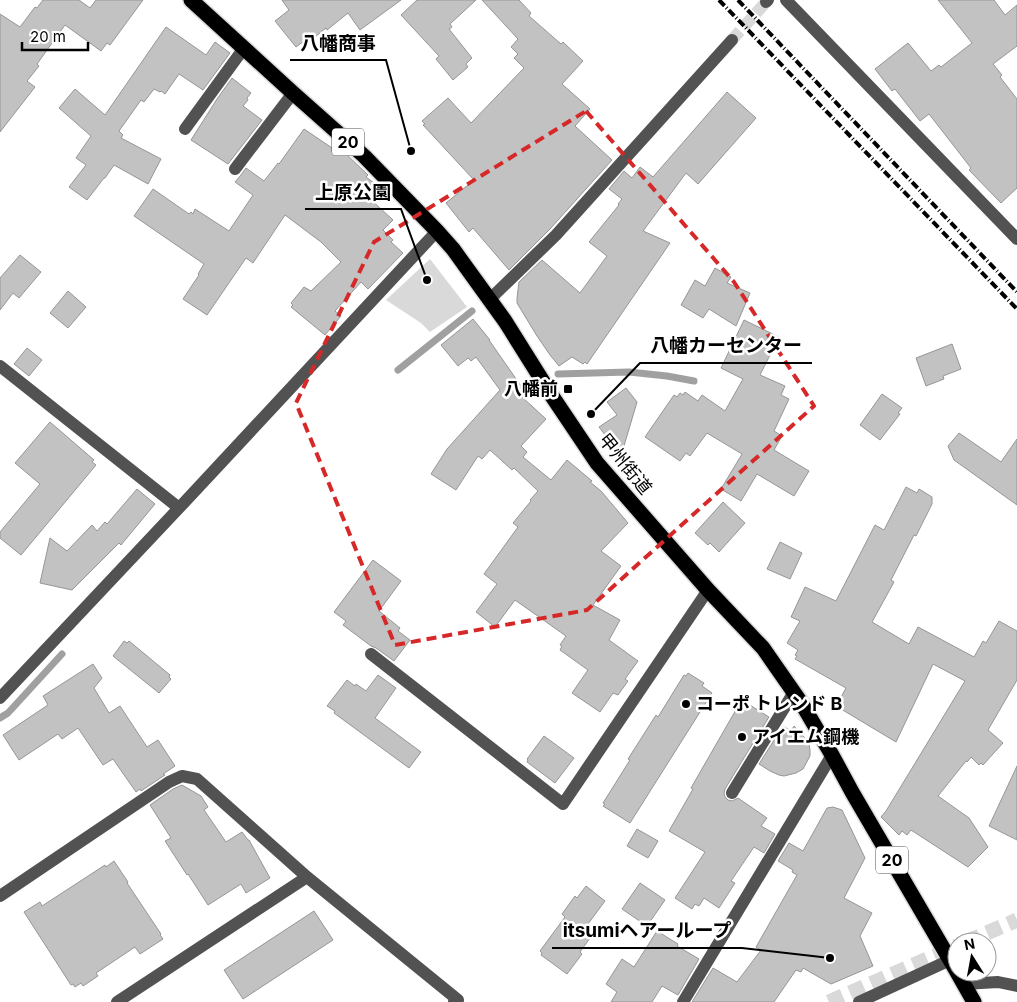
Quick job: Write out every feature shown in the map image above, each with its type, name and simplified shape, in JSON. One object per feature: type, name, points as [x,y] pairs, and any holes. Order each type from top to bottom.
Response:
[{"type":"highway","name":"甲州街道","points":[[191,0],[364,156],[453,249],[505,320],[552,396],[597,463],[708,590],[763,648],[794,692],[947,955]]},
{"type":"highway","name":"甲州街道","points":[[963,982],[974,1002]]},
{"type":"street","points":[[786,0],[1017,239]]},
{"type":"street","points":[[490,299],[556,235],[732,40]]},
{"type":"street","points":[[185,129],[244,48]]},
{"type":"street","points":[[235,169],[293,93]]},
{"type":"street","points":[[0,698],[437,231]]},
{"type":"street","points":[[0,366],[179,508]]},
{"type":"street","points":[[371,654],[563,804],[708,590]]},
{"type":"street","points":[[732,793],[794,692]]},
{"type":"street","points":[[683,1002],[832,755]]},
{"type":"street","points":[[0,896],[169,782],[182,776],[197,779],[307,877],[458,1000],[454,1002]]},
{"type":"street","points":[[117,1002],[307,877]]},
{"type":"street","points":[[859,1002],[947,975]]},
{"type":"street","points":[[997,982],[1017,986]]},
{"type":"highlighted area","points":[[586,111],[734,282],[814,406],[587,610],[395,645],[296,403],[374,242]]},
{"type":"shaded area","points":[[430,259],[467,307],[430,332],[421,323],[386,300]]},
{"type":"building","points":[[43,0],[79,0],[90,8],[96,0],[143,0],[110,45],[107,43],[101,51],[65,25],[37,64],[39,66],[27,81],[35,87],[0,132],[0,14],[20,27],[35,7],[37,8]]},
{"type":"building","points":[[282,0],[401,0],[360,30],[348,13],[327,30],[326,28],[310,41],[308,38],[296,47],[275,21],[289,10]]},
{"type":"building","points":[[417,0],[476,0],[450,24],[452,27],[449,29],[472,58],[466,64],[468,67],[453,80],[436,59],[439,56],[401,15]]},
{"type":"building","points":[[482,0],[519,0],[531,13],[529,16],[561,44],[563,42],[583,61],[562,84],[590,109],[575,126],[612,160],[550,229],[509,270],[473,228],[469,232],[446,203],[474,180],[423,125],[425,124],[422,121],[448,98],[471,123],[524,68],[514,58],[518,54],[511,47],[518,39]]},
{"type":"building","points":[[938,0],[994,0],[1005,15],[1017,5],[1017,46],[993,64],[1002,75],[1000,77],[1017,99],[1017,188],[1001,203],[969,170],[971,168],[929,114],[920,121],[895,89],[892,91],[875,69],[908,43],[931,71],[939,65],[941,67],[972,43]]},
{"type":"building","points":[[166,27],[206,55],[215,42],[230,53],[203,90],[179,74],[165,94],[154,89],[144,102],[141,100],[119,131],[123,135],[121,138],[161,159],[148,184],[114,165],[87,200],[69,187],[86,165],[76,158],[91,136],[59,108],[75,89],[105,115]]},
{"type":"building","points":[[232,78],[251,93],[243,106],[262,120],[228,164],[191,140]]},
{"type":"building","points":[[727,92],[756,118],[698,184],[686,173],[643,231],[670,243],[587,364],[585,362],[583,364],[572,357],[559,366],[537,336],[517,303],[519,282],[542,260],[580,293],[607,256],[589,242],[622,199],[609,189],[624,171],[632,178],[640,167],[653,177]]},
{"type":"building","points":[[304,129],[341,154],[343,151],[368,175],[366,177],[378,186],[369,198],[393,220],[383,230],[393,240],[391,242],[403,253],[368,289],[361,282],[335,311],[341,316],[325,335],[291,307],[293,305],[291,303],[304,287],[311,291],[341,262],[321,242],[285,215],[253,263],[246,258],[207,315],[183,299],[204,264],[134,216],[153,189],[189,214],[191,212],[193,214],[195,209],[229,231],[253,195],[235,182],[246,168],[264,181],[279,164]]},
{"type":"building","points":[[20,255],[41,272],[19,298],[13,293],[0,310],[0,278]]},
{"type":"building","points":[[715,268],[731,277],[727,283],[750,293],[736,326],[709,309],[703,318],[681,305],[695,280],[705,286]]},
{"type":"building","points":[[68,291],[86,307],[68,328],[50,313]]},
{"type":"building","points":[[473,319],[490,340],[521,386],[527,391],[522,397],[546,419],[521,446],[527,452],[523,457],[551,480],[567,460],[592,481],[590,482],[601,491],[628,523],[601,551],[621,566],[593,605],[620,620],[609,640],[638,661],[625,679],[628,681],[618,695],[613,693],[600,712],[572,693],[588,670],[560,650],[562,646],[560,645],[566,636],[515,600],[495,627],[476,612],[497,584],[484,574],[518,527],[513,523],[538,491],[514,468],[512,470],[490,450],[482,459],[478,456],[456,490],[431,474],[447,449],[500,390],[476,357],[471,361],[468,358],[458,366],[441,345]]},
{"type":"building","points":[[744,320],[779,337],[760,375],[785,386],[781,395],[789,399],[774,431],[782,436],[774,450],[809,471],[794,496],[757,474],[741,501],[721,489],[742,454],[707,433],[690,456],[686,453],[680,461],[645,437],[674,395],[677,397],[680,393],[683,395],[685,392],[698,401],[702,395],[725,411],[743,379],[721,368]]},
{"type":"building","points":[[952,344],[961,369],[943,376],[944,379],[926,386],[916,358]]},
{"type":"building","points":[[27,348],[42,360],[29,376],[14,364]]},
{"type":"building","points":[[626,388],[637,402],[621,456],[599,427],[617,415],[607,402]]},
{"type":"building","points":[[882,394],[902,408],[898,413],[900,414],[880,440],[860,425]]},
{"type":"building","points":[[50,422],[94,460],[92,462],[96,465],[21,555],[0,538],[0,532],[40,484],[15,463]]},
{"type":"building","points":[[959,433],[1001,462],[1017,439],[1017,505],[954,460],[948,446]]},
{"type":"building","points":[[906,487],[917,493],[919,489],[932,497],[932,504],[891,580],[894,582],[872,622],[909,644],[918,627],[974,657],[983,641],[986,643],[999,621],[1017,631],[1017,680],[988,730],[1003,743],[983,765],[981,763],[979,765],[971,757],[966,761],[938,796],[969,818],[988,847],[968,867],[911,830],[907,835],[902,831],[899,835],[881,817],[965,681],[933,664],[896,742],[836,706],[846,688],[795,659],[798,650],[787,643],[800,621],[791,617],[805,587],[836,601],[875,525],[884,530]]},
{"type":"building","points":[[137,489],[155,504],[121,545],[119,543],[72,590],[40,583],[50,538],[67,551],[92,525],[97,531],[105,522],[107,524]]},
{"type":"building","points":[[723,502],[745,523],[719,552],[695,533]]},
{"type":"building","points":[[780,542],[802,553],[790,579],[767,569]]},
{"type":"building","points":[[373,560],[401,581],[379,611],[400,628],[398,631],[410,640],[394,661],[343,625],[346,621],[334,612]]},
{"type":"building","points":[[124,641],[127,643],[129,641],[170,675],[171,679],[159,693],[113,656]]},
{"type":"building","points":[[93,664],[102,678],[94,688],[109,713],[120,706],[147,747],[158,740],[175,766],[141,791],[140,789],[136,792],[113,759],[103,765],[78,728],[62,739],[58,734],[19,760],[3,735],[48,705],[43,696]]},
{"type":"building","points":[[688,673],[704,683],[702,686],[712,693],[630,823],[603,806],[605,804],[603,803],[656,715],[658,717],[684,675],[686,676]]},
{"type":"building","points":[[378,675],[396,688],[375,718],[421,752],[409,768],[327,706],[347,680],[366,691]]},
{"type":"building","points":[[745,702],[769,717],[724,793],[728,800],[732,801],[738,798],[767,818],[761,826],[775,834],[764,853],[754,847],[731,881],[735,883],[719,908],[704,898],[699,906],[695,904],[692,909],[675,898],[705,852],[669,831],[693,789],[691,788],[737,708],[740,710]]},
{"type":"building","points":[[783,726],[791,731],[794,726],[809,744],[810,750],[810,756],[803,769],[784,776],[770,771],[759,764]]},
{"type":"building","points":[[544,736],[574,758],[555,783],[527,762],[527,759]]},
{"type":"building","points":[[1017,766],[1017,840],[989,826]]},
{"type":"building","points":[[182,785],[201,796],[208,807],[204,810],[226,842],[242,832],[249,840],[270,878],[246,893],[241,884],[208,905],[165,841],[171,838],[150,805]]},
{"type":"building","points":[[833,807],[842,810],[865,858],[844,898],[872,913],[860,936],[873,966],[831,984],[803,968],[801,972],[796,970],[774,1002],[692,1002],[713,968],[737,982],[761,950],[756,947],[797,875],[792,872],[793,870],[778,861],[789,843],[803,851],[827,808]]},
{"type":"building","points":[[637,829],[658,841],[648,858],[627,846]]},
{"type":"building","points":[[114,861],[163,939],[140,954],[135,947],[96,973],[98,976],[83,986],[81,983],[75,987],[73,984],[71,985],[24,912],[40,902],[42,906]]},
{"type":"building","points":[[640,883],[665,900],[647,926],[622,909]]},
{"type":"building","points":[[586,886],[605,901],[582,932],[590,938],[580,952],[582,954],[567,974],[541,955],[540,951],[565,917],[562,914],[575,896],[577,898]]},
{"type":"building","points":[[314,911],[333,940],[243,999],[224,970]]},
{"type":"building","points":[[657,931],[699,959],[678,995],[662,986],[652,1002],[611,1002],[617,992],[606,984],[622,959],[634,967]]},
{"type":"waterway","points":[[398,370],[472,311]]},
{"type":"waterway","points":[[558,374],[629,372],[694,381]]},
{"type":"waterway","points":[[0,718],[8,713],[62,654]]},
{"type":"tunnel","points":[[732,40],[766,2]]},
{"type":"tunnel","points":[[989,932],[1017,920]]},
{"type":"tunnel","points":[[829,1002],[947,950]]},
{"type":"railway","points":[[719,0],[1017,309]]},
{"type":"railway","points":[[738,0],[1017,292]]},
{"type":"place","name":"八幡商事","points":[[411,151]]},
{"type":"place","name":"上原公園","points":[[427,280]]},
{"type":"place","name":"八幡前","points":[[568,389]]},
{"type":"place","name":"八幡カーセンター","points":[[591,414]]},
{"type":"place","name":"コーポ トレンド B","points":[[686,704]]},
{"type":"place","name":"アイエム鋼機","points":[[742,737]]},
{"type":"place","name":"itsumiヘアーループ","points":[[830,958]]}]
